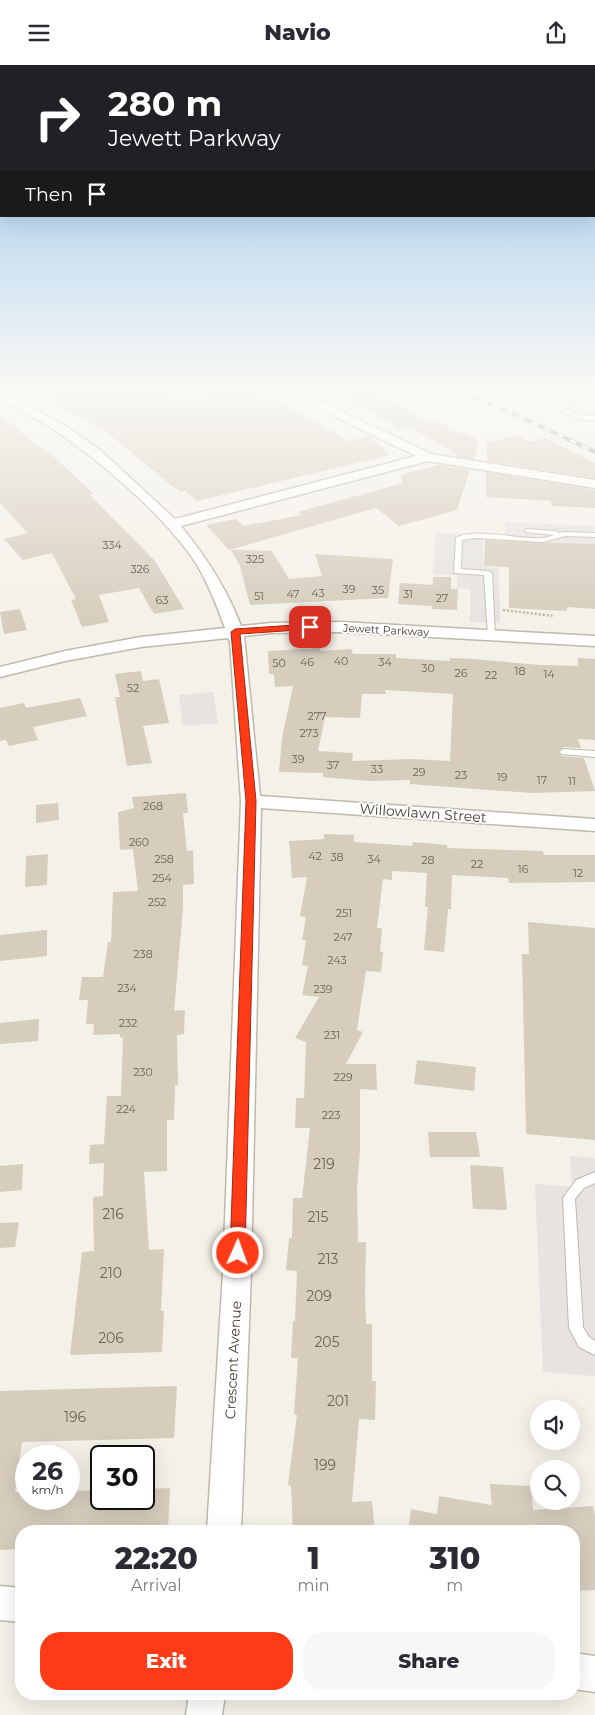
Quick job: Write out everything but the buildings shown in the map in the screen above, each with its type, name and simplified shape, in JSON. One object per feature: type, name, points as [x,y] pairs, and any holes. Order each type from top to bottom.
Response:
[{"type":"street","name":"Crescent Avenue","points":[[111,467],[172,524],[203,563],[223,600],[235,632],[251,801],[237,1272],[224,1525]]},
{"type":"street","points":[[172,524],[390,467]]},
{"type":"street","points":[[490,467],[595,484]]},
{"type":"street","name":"Jewett Parkway","points":[[0,672],[103,649],[184,636],[271,628],[325,627],[595,641]]},
{"type":"street","name":"Willowlawn Street","points":[[251,801],[595,825]]},
{"type":"street","points":[[0,1603],[15,1604]]},
{"type":"street","points":[[580,1672],[595,1674]]},
{"type":"street","points":[[204,1715],[206,1700]]},
{"type":"lane","points":[[527,531],[595,535]]},
{"type":"lane","points":[[491,635],[488,573],[457,571],[459,538],[475,536],[543,540],[565,533]]},
{"type":"lane","points":[[564,752],[595,754]]},
{"type":"lane","points":[[595,1177],[580,1184],[569,1198],[576,1328],[584,1342],[595,1348]]},
{"type":"path","points":[[504,610],[554,616]]},
{"type":"shaded area","points":[[505,522],[595,526],[595,544],[505,539]]},
{"type":"shaded area","points":[[436,533],[483,535],[483,567],[499,568],[500,623],[470,622],[470,589],[457,588],[457,575],[433,574]]},
{"type":"shaded area","points":[[213,692],[218,723],[183,726],[179,695]]},
{"type":"shaded area","points":[[570,1156],[595,1158],[595,1376],[543,1372],[535,1184],[572,1187]]},
{"type":"route","points":[[238,1253],[251,801],[238,642],[235,632],[271,628],[310,627]]}]
